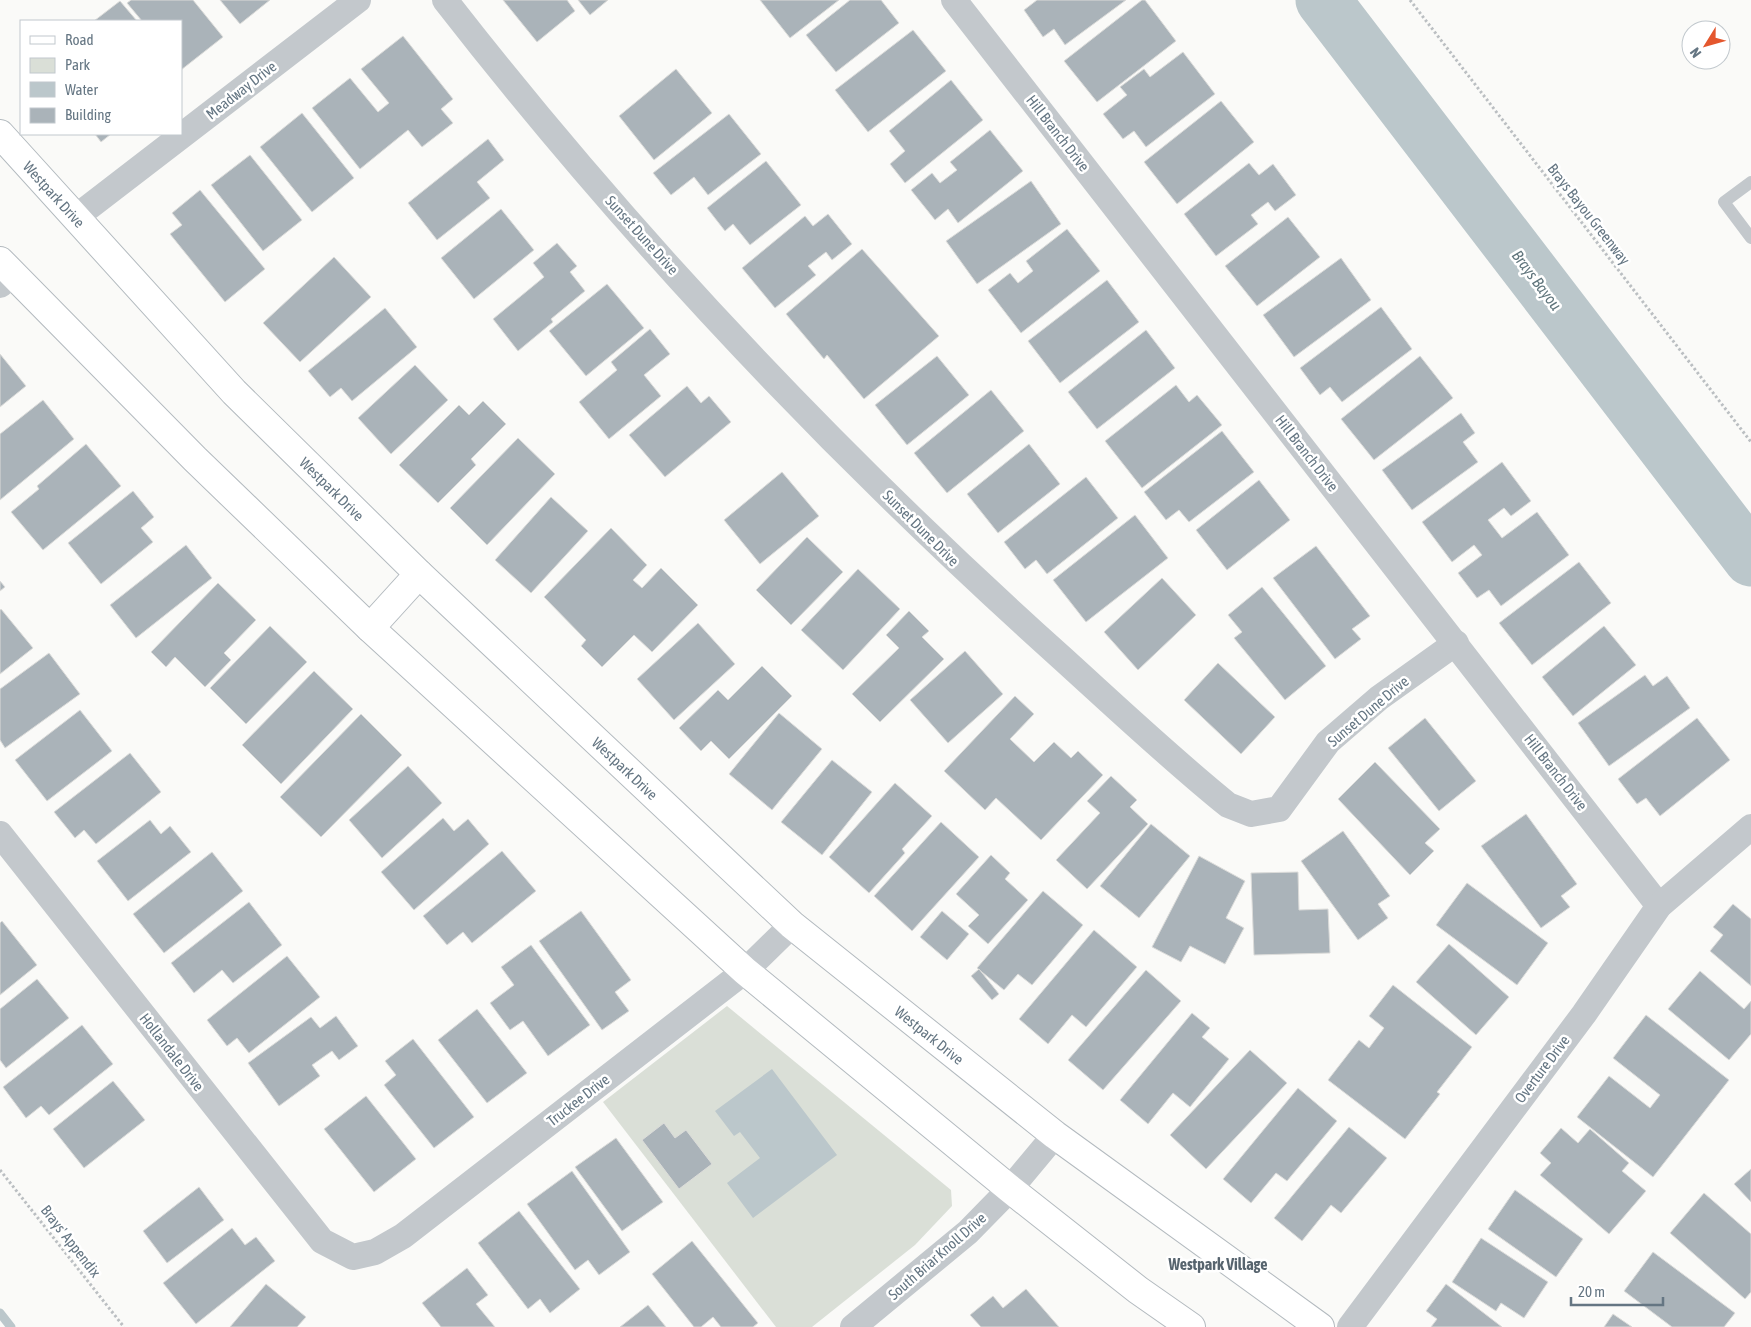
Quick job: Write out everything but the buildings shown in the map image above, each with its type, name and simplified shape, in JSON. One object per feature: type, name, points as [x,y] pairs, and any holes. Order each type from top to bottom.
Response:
[{"type":"main road","name":"Westpark Drive","points":[[0,134],[234,392],[419,574],[792,925],[1055,1136],[1320,1327]]},
{"type":"main road","points":[[4,274],[370,628],[746,971],[1010,1190],[1138,1290],[1191,1327]]},
{"type":"main road","points":[[370,628],[419,574]]},
{"type":"street","name":"Meadway Drive","points":[[76,217],[358,0]]},
{"type":"street","name":"Sunset Dune Drive","points":[[445,0],[498,69],[612,202],[759,366],[972,578],[1228,805],[1251,814],[1279,809],[1328,742],[1379,698],[1456,643]]},
{"type":"street","name":"Hill Branch Drive","points":[[954,0],[1659,906]]},
{"type":"street","name":"Overture Drive","points":[[1350,1327],[1584,1014],[1659,906],[1751,827]]},
{"type":"street","name":"Hollandale Drive","points":[[0,834],[322,1241],[353,1257]]},
{"type":"street","name":"Truckee Drive","points":[[353,1257],[376,1252],[403,1236],[746,971],[792,925]]},
{"type":"street","name":"South Briar Knoll Drive","points":[[853,1327],[968,1232],[1010,1190],[1055,1136]]},
{"type":"lane","points":[[1751,182],[1724,202],[1751,238]]},
{"type":"path","name":"Brays Bayou Greenway","points":[[1410,0],[1751,442]]},
{"type":"path","name":"Brays' Appendix","points":[[0,1170],[124,1327]]},
{"type":"green space","points":[[727,1006],[951,1190],[952,1206],[915,1245],[812,1327],[776,1327],[603,1102]]},
{"type":"water","points":[[772,1069],[837,1155],[753,1218],[727,1183],[760,1158],[740,1132],[734,1136],[715,1111]]},
{"type":"waterway","name":"Brays Bayou","points":[[1323,0],[1751,559]]},
{"type":"waterway","points":[[0,1313],[11,1327]]},
{"type":"district","name":"Westpark Village","points":[[1218,1264]]}]
